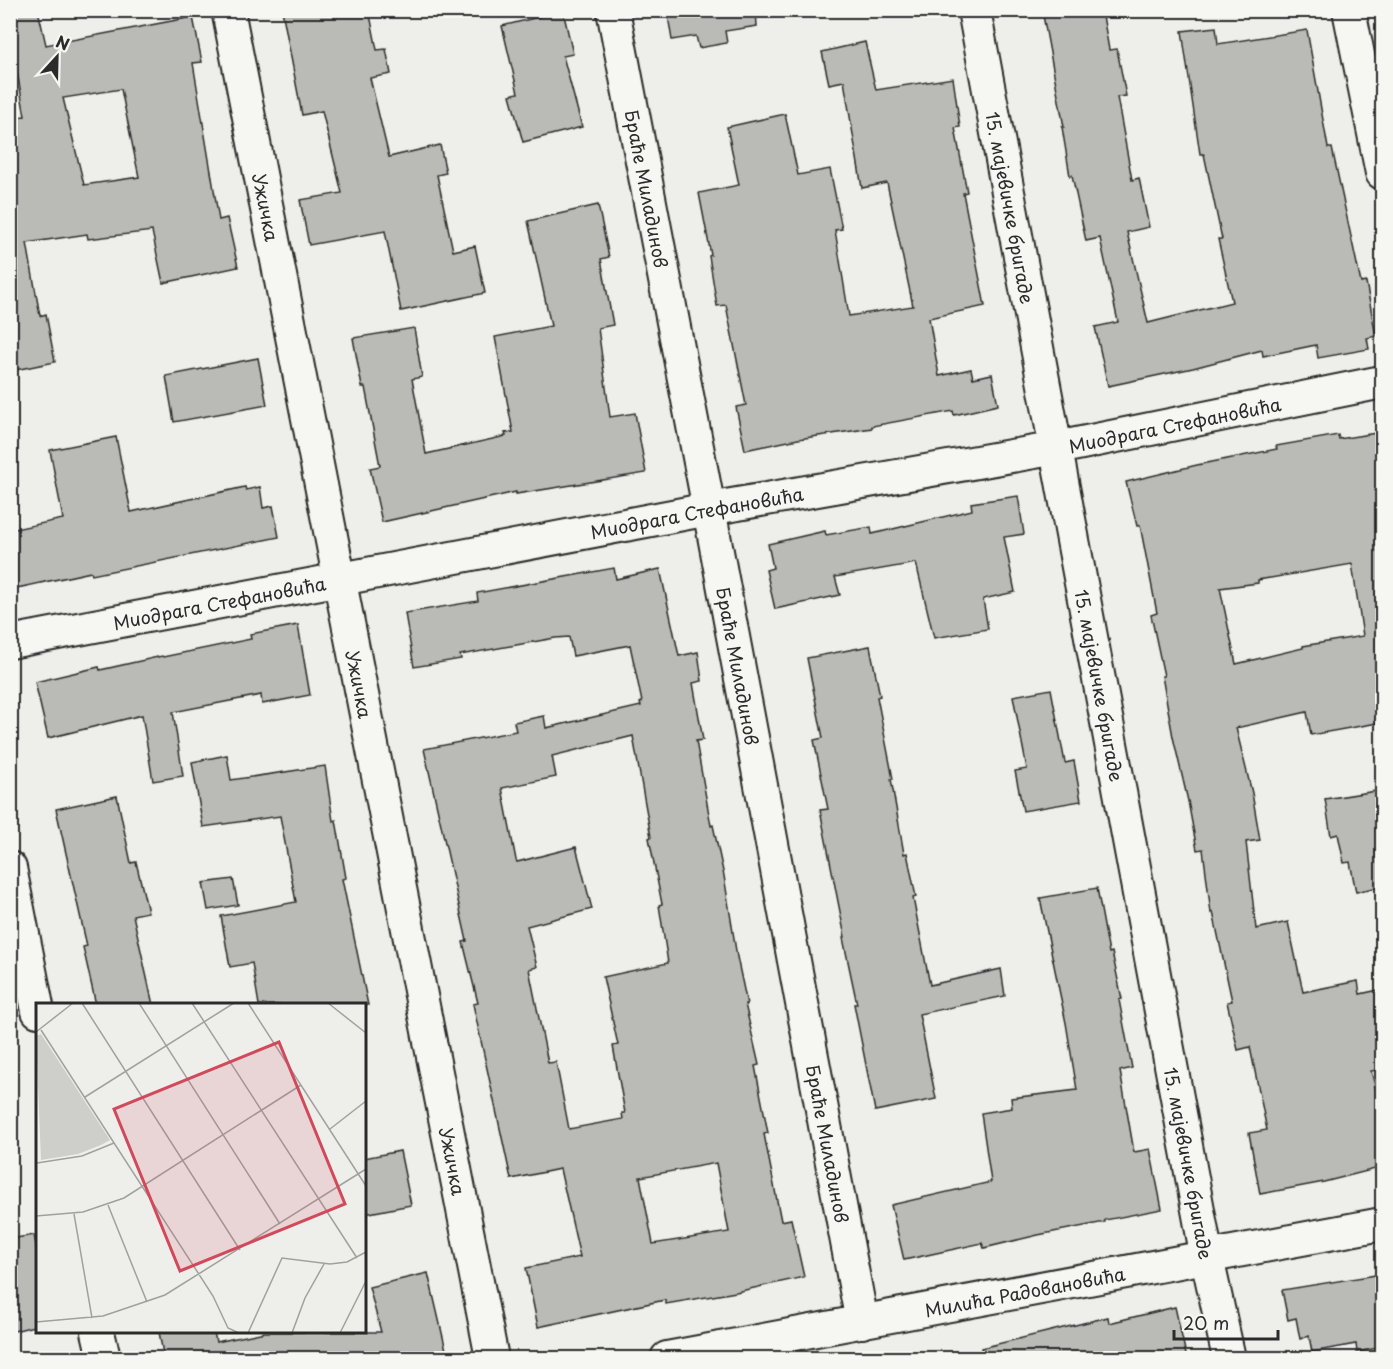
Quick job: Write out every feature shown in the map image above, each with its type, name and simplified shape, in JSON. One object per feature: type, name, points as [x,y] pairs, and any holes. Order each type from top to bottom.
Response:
[{"type":"street","name":"Ужичка","points":[[228,10],[492,1359]]},
{"type":"street","name":"Браће Миладинов","points":[[613,10],[862,1322]]},
{"type":"street","name":"15. мајевичке бригаде","points":[[974,10],[1207,1258],[1229,1359]]},
{"type":"street","points":[[1349,10],[1383,173]]},
{"type":"street","name":"Миодрага Стефановића","points":[[10,642],[709,509],[1057,448],[1383,382]]},
{"type":"street","points":[[10,868],[36,1003]]},
{"type":"street","name":"Милића Радовановића","points":[[667,1359],[1383,1224]]},
{"type":"street","points":[[99,1333],[104,1359]]},
{"type":"building","points":[[10,10],[38,10],[46,45],[193,17],[202,62],[193,63],[219,220],[227,218],[238,267],[163,283],[152,231],[88,239],[87,234],[27,243],[40,316],[46,314],[55,362],[10,371],[10,118],[25,116],[10,33]],"holes":[[[121,89],[139,177],[84,185],[63,98]]]},
{"type":"building","points":[[282,10],[369,10],[377,50],[386,49],[391,74],[370,78],[389,157],[440,145],[446,173],[437,175],[453,251],[475,246],[485,293],[401,311],[385,231],[309,245],[300,200],[342,193],[322,111],[302,115]]},
{"type":"building","points":[[667,10],[756,10],[757,26],[725,31],[727,43],[699,48],[696,36],[672,40]]},
{"type":"building","points":[[1042,10],[1102,10],[1109,50],[1117,49],[1126,96],[1117,97],[1132,180],[1139,178],[1149,227],[1127,232],[1148,323],[1232,302],[1218,239],[1222,239],[1204,154],[1200,154],[1182,31],[1216,27],[1218,44],[1307,30],[1328,148],[1332,148],[1361,283],[1366,282],[1376,336],[1367,338],[1369,349],[1318,358],[1316,345],[1263,356],[1262,350],[1193,368],[1108,386],[1095,327],[1118,322],[1100,238],[1086,241],[1072,175],[1070,176],[1062,127],[1064,127]]},
{"type":"building","points":[[563,11],[573,54],[563,56],[582,127],[523,142],[510,95],[518,93],[502,26]]},
{"type":"building","points":[[865,42],[876,90],[953,78],[960,127],[955,128],[967,192],[963,193],[985,306],[929,318],[939,376],[971,369],[973,378],[992,374],[998,405],[954,415],[953,411],[745,450],[736,407],[746,405],[726,305],[717,306],[709,256],[711,255],[699,193],[739,185],[727,127],[785,114],[798,175],[830,169],[842,229],[835,230],[849,316],[913,306],[887,183],[862,188],[844,81],[829,84],[822,52]]},
{"type":"building","points":[[598,205],[609,257],[601,259],[613,325],[598,328],[610,417],[635,413],[646,473],[516,494],[516,492],[382,522],[370,468],[380,466],[353,338],[414,328],[422,377],[412,379],[426,454],[506,436],[505,433],[513,432],[495,337],[551,326],[528,221]]},
{"type":"building","points":[[258,358],[267,405],[174,422],[166,376]]},
{"type":"building","points":[[1383,432],[1383,722],[1311,735],[1307,712],[1236,728],[1252,793],[1260,840],[1246,842],[1256,929],[1288,922],[1303,992],[1358,981],[1360,994],[1383,989],[1383,1069],[1371,1071],[1383,1115],[1383,1167],[1324,1182],[1260,1194],[1249,1133],[1267,1130],[1250,1047],[1238,1050],[1227,1002],[1232,1001],[1213,912],[1211,913],[1203,849],[1197,850],[1173,737],[1162,676],[1164,676],[1151,615],[1157,613],[1140,525],[1137,526],[1126,482],[1277,449],[1276,446],[1338,435],[1339,439]],"holes":[[[1352,564],[1363,636],[1303,646],[1303,648],[1236,664],[1220,588],[1258,583],[1258,580]]]},
{"type":"building","points":[[116,437],[131,512],[245,487],[246,490],[260,487],[263,508],[273,506],[279,537],[17,588],[10,556],[10,530],[63,519],[50,450]]},
{"type":"building","points":[[1018,496],[1024,534],[1004,537],[1015,592],[983,599],[988,629],[934,638],[916,563],[835,577],[840,595],[775,609],[766,570],[773,568],[768,544],[825,531],[826,535],[871,527],[872,534],[972,510],[971,503]]},
{"type":"building","points":[[614,568],[616,579],[660,569],[679,656],[698,652],[702,681],[693,683],[703,740],[696,741],[711,826],[713,825],[724,876],[747,1004],[745,1004],[759,1065],[755,1066],[768,1133],[764,1134],[781,1221],[791,1219],[804,1277],[666,1304],[665,1300],[538,1327],[526,1268],[580,1257],[560,1169],[511,1179],[473,1004],[478,1003],[463,942],[467,941],[424,749],[516,731],[514,722],[544,716],[546,728],[641,706],[642,702],[630,645],[573,656],[569,637],[555,638],[460,655],[461,659],[414,667],[405,613],[478,601],[477,593]],"holes":[[[633,736],[662,904],[659,905],[668,963],[603,977],[618,1045],[613,1046],[625,1113],[622,1113],[623,1119],[569,1129],[556,1062],[548,1063],[529,969],[537,967],[527,926],[592,909],[576,847],[517,862],[502,788],[556,777],[552,756]],[[716,1163],[729,1232],[653,1244],[640,1177]]]},
{"type":"building","points":[[298,625],[310,695],[262,704],[261,695],[173,712],[183,776],[153,781],[142,715],[48,738],[35,682],[99,667],[100,670],[251,639],[250,634]]},
{"type":"building","points":[[870,646],[880,696],[877,697],[893,779],[891,779],[904,854],[907,853],[916,897],[913,898],[930,985],[1001,969],[1005,996],[919,1014],[936,1099],[875,1111],[820,810],[828,809],[814,740],[823,738],[807,658]]},
{"type":"building","points":[[1051,689],[1065,763],[1074,761],[1081,801],[1023,811],[1015,771],[1027,769],[1013,696]]},
{"type":"building","points":[[227,755],[231,780],[325,766],[333,821],[336,820],[346,878],[342,879],[368,1005],[366,1003],[259,1003],[252,963],[230,967],[221,916],[296,902],[280,816],[203,827],[192,762]]},
{"type":"building","points":[[1383,790],[1383,886],[1356,892],[1350,862],[1344,863],[1338,834],[1331,836],[1325,799]]},
{"type":"building","points":[[117,796],[131,863],[136,862],[148,912],[133,915],[153,1003],[96,1003],[83,947],[87,946],[56,809]]},
{"type":"building","points":[[233,879],[238,905],[208,910],[203,883]]},
{"type":"building","points":[[1097,888],[1109,953],[1112,952],[1122,999],[1119,1000],[1132,1068],[1120,1071],[1134,1152],[1150,1149],[1162,1209],[984,1248],[982,1243],[904,1260],[891,1205],[991,1182],[981,1113],[1012,1108],[1011,1098],[1077,1090],[1066,1023],[1040,898]]},
{"type":"building","points":[[400,1151],[411,1205],[366,1214],[366,1158]]},
{"type":"building","points":[[34,1235],[36,1326],[10,1332],[10,1239]]},
{"type":"building","points":[[428,1273],[446,1350],[432,1354],[433,1359],[164,1359],[159,1333],[214,1333],[216,1342],[260,1333],[381,1332],[369,1287]]},
{"type":"building","points":[[1375,1275],[1383,1317],[1383,1347],[1357,1352],[1356,1344],[1312,1352],[1309,1336],[1300,1339],[1296,1318],[1288,1320],[1282,1290]]},
{"type":"building","points":[[1175,1307],[1187,1359],[982,1359],[981,1348],[1108,1317],[1109,1323]]}]
